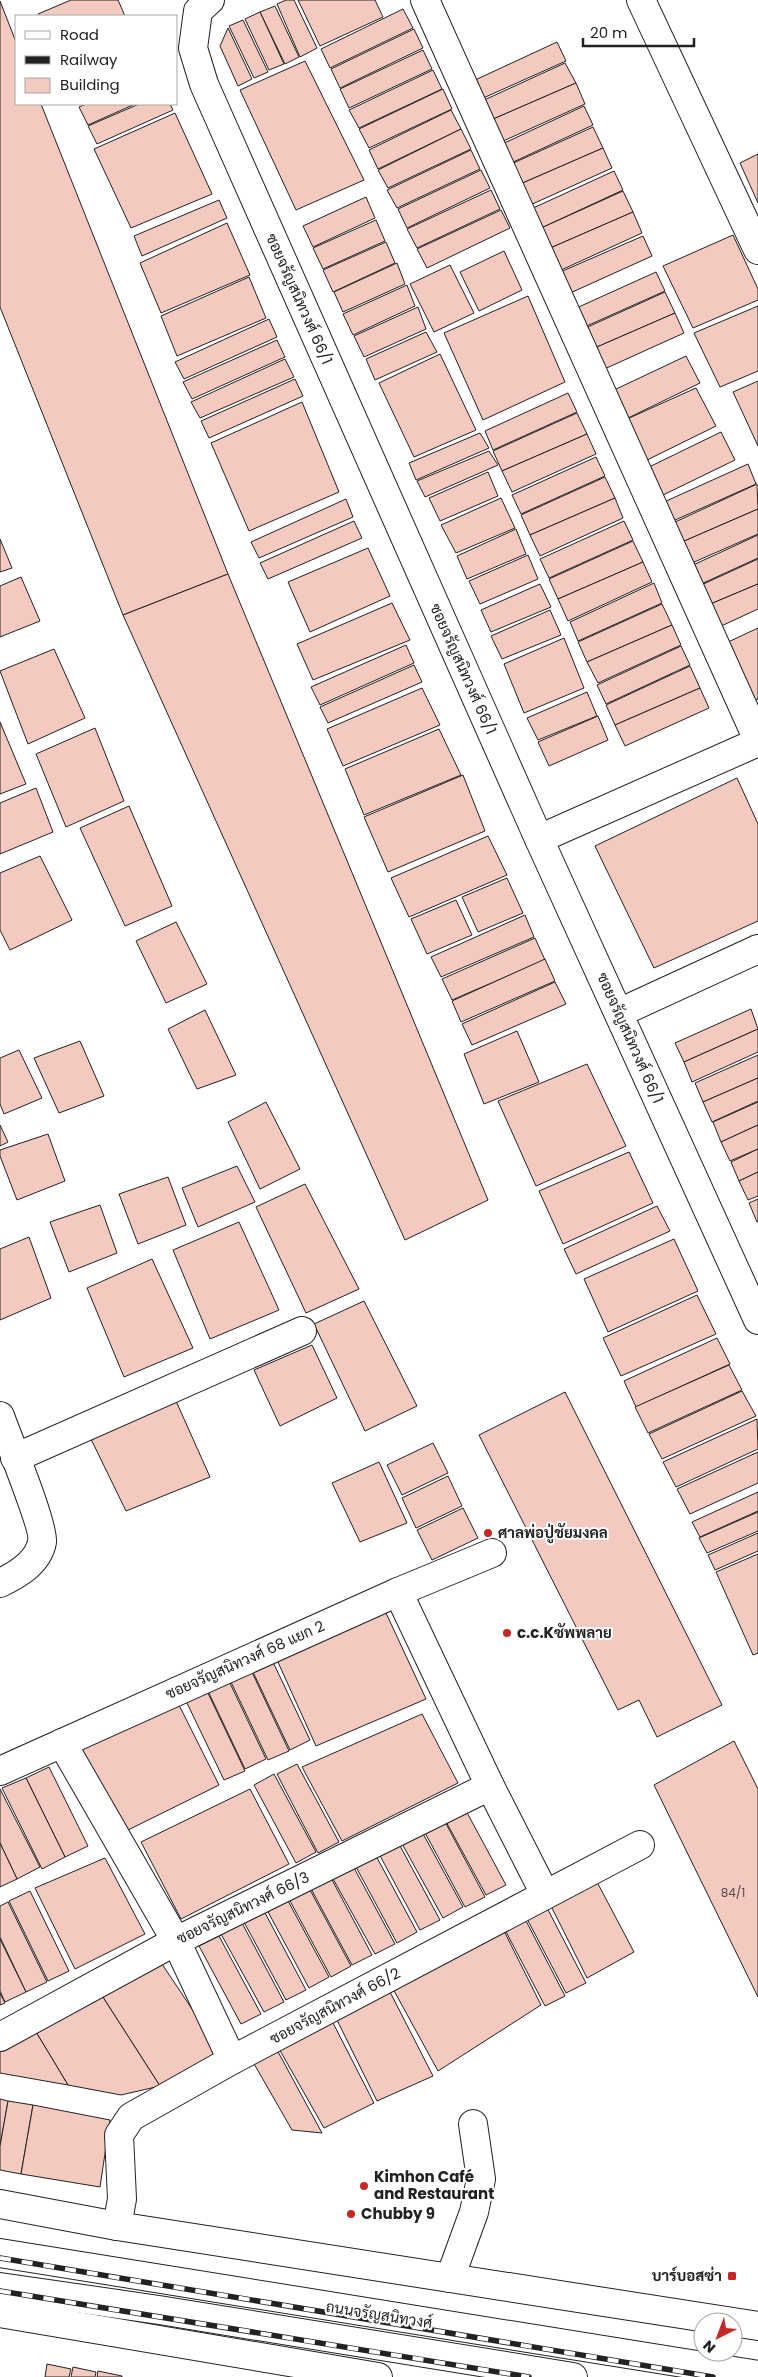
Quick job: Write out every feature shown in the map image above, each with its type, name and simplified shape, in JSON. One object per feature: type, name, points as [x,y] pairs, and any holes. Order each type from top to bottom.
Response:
[{"type":"street","points":[[425,0],[758,741],[539,838]]},
{"type":"street","points":[[641,0],[758,250]]},
{"type":"street","name":"ซอยจรัญสนิทวงศ์ 66/1","points":[[204,5],[193,48],[204,84],[539,838],[758,1320]]},
{"type":"street","points":[[619,1013],[758,949]]},
{"type":"street","points":[[15,1458],[302,1331]]},
{"type":"street","points":[[0,1416],[38,1520],[43,1541],[37,1555],[28,1565],[17,1575],[0,1583]]},
{"type":"street","name":"ซอยจรัญสนิทวงศ์ 68 แยก 2","points":[[0,1771],[398,1592],[492,1552]]},
{"type":"street","points":[[398,1592],[490,1786],[545,1894]]},
{"type":"street","points":[[62,1743],[176,1941],[232,2060]]},
{"type":"street","name":"ซอยจรัญสนิทวงศ์ 66/3","points":[[0,2037],[176,1941],[490,1786]]},
{"type":"street","name":"ซอยจรัญสนิทวงศ์ 66/2","points":[[117,2226],[122,2198],[119,2135],[131,2117],[232,2060],[640,1845]]},
{"type":"street","points":[[450,2278],[474,2212],[480,2180],[473,2124]]},
{"type":"street","points":[[0,2204],[117,2226],[758,2326]]},
{"type":"street","name":"ถนนจรัญสนิทวงศ์","points":[[0,2253],[758,2375]]},
{"type":"street","name":"ถนนจรัญสนิทวงศ์","points":[[0,2287],[159,2310],[573,2377]]},
{"type":"street","points":[[0,2313],[378,2377]]},
{"type":"building","points":[[71,0],[118,0],[125,15],[38,15]]},
{"type":"building","points":[[286,0],[294,0],[317,48],[300,57],[277,4]]},
{"type":"building","points":[[298,0],[375,0],[383,17],[320,46]]},
{"type":"building","points":[[0,1],[15,39],[15,105],[41,105],[228,574],[123,615],[0,307]]},
{"type":"building","points":[[275,6],[299,57],[285,64],[260,12]]},
{"type":"building","points":[[403,9],[413,28],[330,68],[321,49]]},
{"type":"building","points":[[260,12],[284,64],[269,70],[245,19]]},
{"type":"building","points":[[243,20],[268,72],[254,78],[229,26]]},
{"type":"building","points":[[228,28],[252,79],[238,86],[220,46]]},
{"type":"building","points":[[414,29],[423,48],[340,88],[331,69]]},
{"type":"building","points":[[557,42],[566,61],[481,99],[473,81]]},
{"type":"building","points":[[423,50],[432,69],[349,108],[340,89]]},
{"type":"building","points":[[305,61],[364,180],[296,210],[240,90]]},
{"type":"building","points":[[565,63],[576,83],[491,120],[482,101]]},
{"type":"building","points":[[433,70],[442,89],[359,128],[349,110]]},
{"type":"building","points":[[576,83],[585,104],[501,142],[491,120]]},
{"type":"building","points":[[443,89],[452,109],[369,148],[359,129]]},
{"type":"building","points":[[84,105],[133,105],[88,125],[79,107]]},
{"type":"building","points":[[137,105],[170,105],[173,110],[97,144],[88,126]]},
{"type":"building","points":[[584,106],[593,125],[509,164],[500,145]]},
{"type":"building","points":[[451,110],[461,129],[378,169],[369,150]]},
{"type":"building","points":[[175,113],[212,194],[131,228],[94,149]]},
{"type":"building","points":[[593,127],[603,148],[518,185],[509,165]]},
{"type":"building","points":[[461,129],[471,149],[388,188],[378,170]]},
{"type":"building","points":[[603,148],[612,168],[528,206],[518,185]]},
{"type":"building","points":[[471,150],[480,169],[397,208],[387,190]]},
{"type":"building","points":[[758,154],[758,203],[740,163]]},
{"type":"building","points":[[481,170],[490,188],[407,228],[398,209]]},
{"type":"building","points":[[614,171],[623,190],[539,229],[531,209]]},
{"type":"building","points":[[491,190],[500,209],[417,248],[407,229]]},
{"type":"building","points":[[623,191],[633,212],[548,249],[539,229]]},
{"type":"building","points":[[366,197],[375,218],[313,247],[303,226]]},
{"type":"building","points":[[219,200],[227,218],[142,256],[134,236]]},
{"type":"building","points":[[501,210],[510,228],[427,268],[417,249]]},
{"type":"building","points":[[633,212],[642,233],[559,271],[548,249]]},
{"type":"building","points":[[376,220],[385,241],[323,269],[313,248]]},
{"type":"building","points":[[227,223],[250,275],[161,313],[140,263]]},
{"type":"building","points":[[733,235],[758,289],[758,300],[693,328],[663,266]]},
{"type":"building","points":[[643,236],[652,256],[568,294],[558,273]]},
{"type":"building","points":[[386,242],[395,263],[333,292],[323,270]]},
{"type":"building","points":[[504,251],[522,290],[479,311],[460,272]]},
{"type":"building","points":[[397,263],[405,284],[343,312],[334,292]]},
{"type":"building","points":[[450,265],[474,313],[434,332],[410,284]]},
{"type":"building","points":[[656,272],[665,291],[580,329],[572,310]]},
{"type":"building","points":[[249,277],[266,318],[177,356],[161,316]]},
{"type":"building","points":[[407,285],[415,306],[353,335],[343,314]]},
{"type":"building","points":[[665,292],[675,313],[590,350],[581,330]]},
{"type":"building","points":[[528,296],[565,382],[483,420],[444,333]]},
{"type":"building","points":[[758,306],[758,371],[720,387],[694,333]]},
{"type":"building","points":[[418,307],[426,329],[364,357],[354,336]]},
{"type":"building","points":[[675,313],[684,333],[600,371],[590,350]]},
{"type":"building","points":[[269,319],[277,337],[184,379],[175,362]]},
{"type":"building","points":[[426,332],[437,352],[375,380],[366,359]]},
{"type":"building","points":[[277,340],[285,357],[192,399],[183,382]]},
{"type":"building","points":[[440,354],[476,430],[414,457],[379,383]]},
{"type":"building","points":[[686,356],[700,383],[626,419],[612,391]]},
{"type":"building","points":[[285,359],[294,377],[200,418],[191,402]]},
{"type":"building","points":[[295,379],[303,396],[209,438],[201,421]]},
{"type":"building","points":[[758,381],[758,446],[733,392]]},
{"type":"building","points":[[696,388],[716,426],[645,461],[627,419]]},
{"type":"building","points":[[568,393],[577,412],[493,450],[485,431]]},
{"type":"building","points":[[302,402],[339,492],[249,531],[211,443]]},
{"type":"building","points":[[577,413],[587,434],[502,471],[493,451]]},
{"type":"building","points":[[721,432],[735,460],[661,496],[647,468]]},
{"type":"building","points":[[480,433],[489,448],[416,480],[409,463]]},
{"type":"building","points":[[587,434],[596,454],[512,492],[502,471]]},
{"type":"building","points":[[489,451],[498,465],[425,497],[417,481]]},
{"type":"building","points":[[596,457],[605,476],[521,514],[512,495]]},
{"type":"building","points":[[748,464],[756,484],[673,521],[664,502]]},
{"type":"building","points":[[488,472],[498,496],[440,521],[429,498]]},
{"type":"building","points":[[605,477],[615,498],[530,535],[521,515]]},
{"type":"building","points":[[757,484],[758,509],[682,542],[673,523]]},
{"type":"building","points":[[501,498],[515,528],[456,553],[441,525]]},
{"type":"building","points":[[615,498],[623,518],[540,556],[530,535]]},
{"type":"building","points":[[346,499],[353,517],[259,558],[251,542]]},
{"type":"building","points":[[758,509],[758,534],[692,563],[682,542]]},
{"type":"building","points":[[354,521],[362,538],[268,579],[260,563]]},
{"type":"building","points":[[624,521],[633,540],[549,578],[540,559]]},
{"type":"building","points":[[516,529],[526,554],[467,579],[457,556]]},
{"type":"building","points":[[758,535],[758,558],[699,585],[691,566]]},
{"type":"building","points":[[0,539],[12,568],[0,572]]},
{"type":"building","points":[[633,541],[643,562],[558,599],[549,579]]},
{"type":"building","points":[[368,548],[390,596],[310,632],[288,582]]},
{"type":"building","points":[[528,555],[538,579],[480,604],[469,581]]},
{"type":"building","points":[[758,559],[758,584],[708,605],[699,586]]},
{"type":"building","points":[[643,562],[652,582],[568,621],[558,599]]},
{"type":"building","points":[[228,574],[488,1200],[405,1240],[123,615]]},
{"type":"building","points":[[21,577],[40,621],[0,637],[0,586]]},
{"type":"building","points":[[654,583],[662,603],[578,641],[570,622]]},
{"type":"building","points":[[540,584],[551,607],[491,632],[481,610]]},
{"type":"building","points":[[758,584],[758,609],[719,627],[708,605]]},
{"type":"building","points":[[392,603],[410,640],[313,680],[297,644]]},
{"type":"building","points":[[662,604],[672,625],[587,662],[578,642]]},
{"type":"building","points":[[550,610],[561,635],[502,659],[491,636]]},
{"type":"building","points":[[672,625],[681,645],[598,683],[587,662]]},
{"type":"building","points":[[758,628],[758,699],[755,700],[726,643]]},
{"type":"building","points":[[564,638],[584,688],[524,713],[504,664]]},
{"type":"building","points":[[406,645],[414,663],[320,705],[311,687]]},
{"type":"building","points":[[681,646],[690,665],[606,704],[597,685]]},
{"type":"building","points":[[54,649],[85,718],[28,744],[0,671]]},
{"type":"building","points":[[414,665],[422,682],[328,723],[320,707]]},
{"type":"building","points":[[690,666],[700,688],[615,725],[606,705]]},
{"type":"building","points":[[422,688],[440,725],[343,766],[327,729]]},
{"type":"building","points":[[700,688],[709,708],[625,746],[615,725]]},
{"type":"building","points":[[587,692],[597,716],[538,740],[527,718]]},
{"type":"building","points":[[598,716],[608,740],[549,766],[538,742]]},
{"type":"building","points":[[0,722],[26,784],[0,794]]},
{"type":"building","points":[[95,728],[124,801],[66,827],[36,754]]},
{"type":"building","points":[[439,729],[461,775],[364,815],[345,769]]},
{"type":"building","points":[[463,775],[485,831],[388,872],[364,817]]},
{"type":"building","points":[[737,778],[758,824],[758,921],[654,968],[595,846]]},
{"type":"building","points":[[36,788],[53,832],[0,854],[0,803]]},
{"type":"building","points":[[129,806],[172,906],[125,926],[80,828]]},
{"type":"building","points":[[488,836],[507,875],[409,917],[391,878]]},
{"type":"building","points":[[40,856],[72,920],[10,950],[0,930],[0,873]]},
{"type":"building","points":[[507,878],[523,913],[478,932],[462,897]]},
{"type":"building","points":[[456,900],[472,935],[427,954],[411,919]]},
{"type":"building","points":[[525,915],[534,937],[441,977],[431,957]]},
{"type":"building","points":[[176,922],[207,984],[166,1003],[136,941]]},
{"type":"building","points":[[535,938],[545,960],[452,1000],[442,979]]},
{"type":"building","points":[[545,959],[555,981],[461,1022],[452,1001]]},
{"type":"building","points":[[555,982],[566,1004],[472,1045],[462,1024]]},
{"type":"building","points":[[751,1009],[758,1029],[684,1062],[675,1043]]},
{"type":"building","points":[[205,1010],[236,1075],[197,1089],[168,1029]]},
{"type":"building","points":[[758,1029],[758,1052],[692,1082],[684,1062]]},
{"type":"building","points":[[517,1031],[539,1082],[484,1104],[464,1054]]},
{"type":"building","points":[[80,1041],[104,1096],[59,1113],[34,1058]]},
{"type":"building","points":[[19,1050],[42,1098],[4,1114],[0,1104],[0,1058]]},
{"type":"building","points":[[758,1055],[758,1078],[703,1102],[695,1083]]},
{"type":"building","points":[[587,1064],[626,1146],[536,1186],[498,1101]]},
{"type":"building","points":[[758,1078],[758,1101],[712,1122],[703,1102]]},
{"type":"building","points":[[266,1102],[300,1169],[260,1189],[228,1122]]},
{"type":"building","points":[[758,1102],[758,1125],[721,1142],[713,1122]]},
{"type":"building","points":[[0,1125],[8,1142],[0,1146]]},
{"type":"building","points":[[758,1125],[758,1149],[730,1161],[721,1142]]},
{"type":"building","points":[[48,1134],[65,1181],[17,1200],[0,1156],[0,1150]]},
{"type":"building","points":[[758,1149],[758,1172],[739,1181],[731,1162]]},
{"type":"building","points":[[629,1152],[653,1203],[563,1244],[539,1191]]},
{"type":"building","points":[[237,1166],[255,1202],[198,1227],[182,1188]]},
{"type":"building","points":[[758,1172],[758,1196],[748,1200],[739,1181]]},
{"type":"building","points":[[168,1177],[186,1225],[138,1244],[119,1194]]},
{"type":"building","points":[[305,1184],[359,1289],[306,1313],[256,1207]]},
{"type":"building","points":[[758,1199],[758,1222],[757,1222],[749,1203]]},
{"type":"building","points":[[100,1205],[117,1253],[69,1272],[50,1222]]},
{"type":"building","points":[[657,1206],[670,1231],[576,1274],[564,1249]]},
{"type":"building","points":[[239,1222],[279,1310],[210,1339],[173,1250]]},
{"type":"building","points":[[29,1237],[51,1298],[0,1320],[0,1249]]},
{"type":"building","points":[[674,1239],[698,1291],[608,1332],[584,1279]]},
{"type":"building","points":[[152,1259],[193,1348],[124,1377],[87,1288]]},
{"type":"building","points":[[697,1295],[716,1334],[621,1376],[603,1338]]},
{"type":"building","points":[[364,1301],[417,1406],[365,1431],[314,1324]]},
{"type":"building","points":[[717,1338],[730,1364],[636,1407],[624,1381]]},
{"type":"building","points":[[312,1345],[337,1398],[280,1426],[254,1370]]},
{"type":"building","points":[[729,1365],[742,1390],[648,1433],[635,1407]]},
{"type":"building","points":[[742,1391],[756,1416],[662,1459],[649,1434]]},
{"type":"building","points":[[565,1392],[722,1705],[657,1737],[639,1700],[618,1710],[479,1435]]},
{"type":"building","points":[[176,1401],[210,1477],[126,1511],[89,1435]]},
{"type":"building","points":[[757,1419],[758,1449],[676,1487],[663,1462]]},
{"type":"building","points":[[433,1443],[448,1473],[402,1495],[387,1465]]},
{"type":"building","points":[[758,1452],[758,1483],[690,1514],[677,1489]]},
{"type":"building","points":[[379,1462],[407,1523],[360,1542],[332,1483]]},
{"type":"building","points":[[448,1476],[462,1506],[416,1528],[402,1498]]},
{"type":"building","points":[[758,1492],[758,1511],[700,1537],[692,1522]]},
{"type":"building","points":[[463,1508],[478,1538],[432,1560],[417,1530]]},
{"type":"building","points":[[758,1512],[758,1531],[707,1553],[699,1538]]},
{"type":"building","points":[[758,1533],[758,1551],[715,1570],[708,1555]]},
{"type":"building","points":[[758,1554],[758,1653],[753,1655],[716,1572]]},
{"type":"building","points":[[386,1613],[426,1699],[316,1746],[277,1660]]},
{"type":"building","points":[[272,1660],[310,1740],[290,1750],[252,1670]]},
{"type":"building","points":[[251,1670],[289,1751],[268,1760],[230,1680]]},
{"type":"building","points":[[228,1679],[266,1759],[245,1769],[207,1689]]},
{"type":"building","points":[[207,1691],[245,1771],[224,1780],[186,1701]]},
{"type":"building","points":[[179,1705],[219,1785],[124,1832],[77,1748]]},
{"type":"building","points":[[422,1714],[458,1783],[342,1841],[302,1767]]},
{"type":"building","points":[[734,1741],[758,1789],[758,1997],[654,1785]]},
{"type":"building","points":[[297,1764],[339,1842],[318,1853],[277,1774]]},
{"type":"building","points":[[49,1767],[88,1846],[65,1857],[26,1778]]},
{"type":"building","points":[[274,1774],[316,1852],[296,1863],[254,1785]]},
{"type":"building","points":[[26,1778],[65,1857],[42,1869],[2,1788]]},
{"type":"building","points":[[0,1789],[40,1867],[17,1879],[0,1843]]},
{"type":"building","points":[[250,1789],[289,1864],[181,1919],[141,1842]]},
{"type":"building","points":[[464,1807],[506,1885],[486,1895],[444,1818]]},
{"type":"building","points":[[443,1818],[485,1897],[465,1907],[423,1829]]},
{"type":"building","points":[[421,1830],[463,1907],[443,1918],[400,1840]]},
{"type":"building","points":[[398,1842],[440,1920],[420,1930],[378,1852]]},
{"type":"building","points":[[0,1843],[17,1879],[0,1887]]},
{"type":"building","points":[[375,1854],[417,1932],[397,1943],[355,1865]]},
{"type":"building","points":[[105,1858],[145,1934],[75,1969],[35,1888]]},
{"type":"building","points":[[353,1866],[395,1944],[375,1954],[332,1877]]},
{"type":"building","points":[[330,1876],[372,1955],[352,1965],[310,1887]]},
{"type":"building","points":[[597,1882],[634,1952],[587,1978],[551,1906]]},
{"type":"building","points":[[309,1888],[351,1966],[331,1977],[289,1899]]},
{"type":"building","points":[[30,1891],[69,1971],[48,1981],[9,1901]]},
{"type":"building","points":[[287,1899],[329,1977],[309,1988],[267,1910]]},
{"type":"building","points":[[8,1902],[47,1982],[26,1992],[0,1937],[0,1906]]},
{"type":"building","points":[[545,1904],[586,1983],[566,1993],[525,1915]]},
{"type":"building","points":[[264,1911],[306,1990],[286,2000],[244,1922]]},
{"type":"building","points":[[524,1917],[565,1996],[545,2006],[504,1928]]},
{"type":"building","points":[[242,1923],[284,2002],[264,2012],[221,1934]]},
{"type":"building","points":[[503,1929],[541,2005],[438,2071],[392,1987]]},
{"type":"building","points":[[219,1936],[261,2014],[241,2024],[199,1946]]},
{"type":"building","points":[[0,1939],[26,1992],[5,2002],[0,1991]]},
{"type":"building","points":[[158,1958],[220,2051],[160,2086],[99,1991]]},
{"type":"building","points":[[388,1988],[433,2076],[377,2101],[335,2016]]},
{"type":"building","points":[[99,1991],[160,2086],[121,2095],[68,2085],[33,2027]]},
{"type":"building","points":[[0,1993],[5,2003],[0,2005]]},
{"type":"building","points":[[331,2019],[374,2103],[324,2128],[278,2047]]},
{"type":"building","points":[[33,2027],[68,2085],[0,2073],[0,2046]]},
{"type":"building","points":[[276,2048],[322,2133],[292,2130],[253,2062]]},
{"type":"building","points":[[0,2099],[8,2101],[0,2146]]},
{"type":"building","points":[[8,2101],[33,2105],[21,2174],[0,2170],[0,2146]]},
{"type":"building","points":[[33,2105],[110,2120],[100,2187],[21,2174]]},
{"type":"building","points":[[47,2364],[71,2369],[69,2377],[45,2377]]},
{"type":"building","points":[[73,2367],[96,2372],[95,2377],[71,2377]]},
{"type":"building","points":[[98,2371],[122,2376],[122,2377],[97,2377]]},
{"type":"railway","points":[[0,2258],[713,2377]]},
{"type":"railway","points":[[0,2291],[529,2377]]},
{"type":"place","name":"ศาลพ่อปู่ชัยมงคล","points":[[488,1533]]},
{"type":"place","name":"c.c.Kซัพพลาย","points":[[507,1633]]},
{"type":"place","name":"Kimhon Café and Restaurant","points":[[364,2186]]},
{"type":"place","name":"Chubby 9","points":[[351,2214]]},
{"type":"place","name":"บาร์บอสซ่า","points":[[732,2276]]}]
